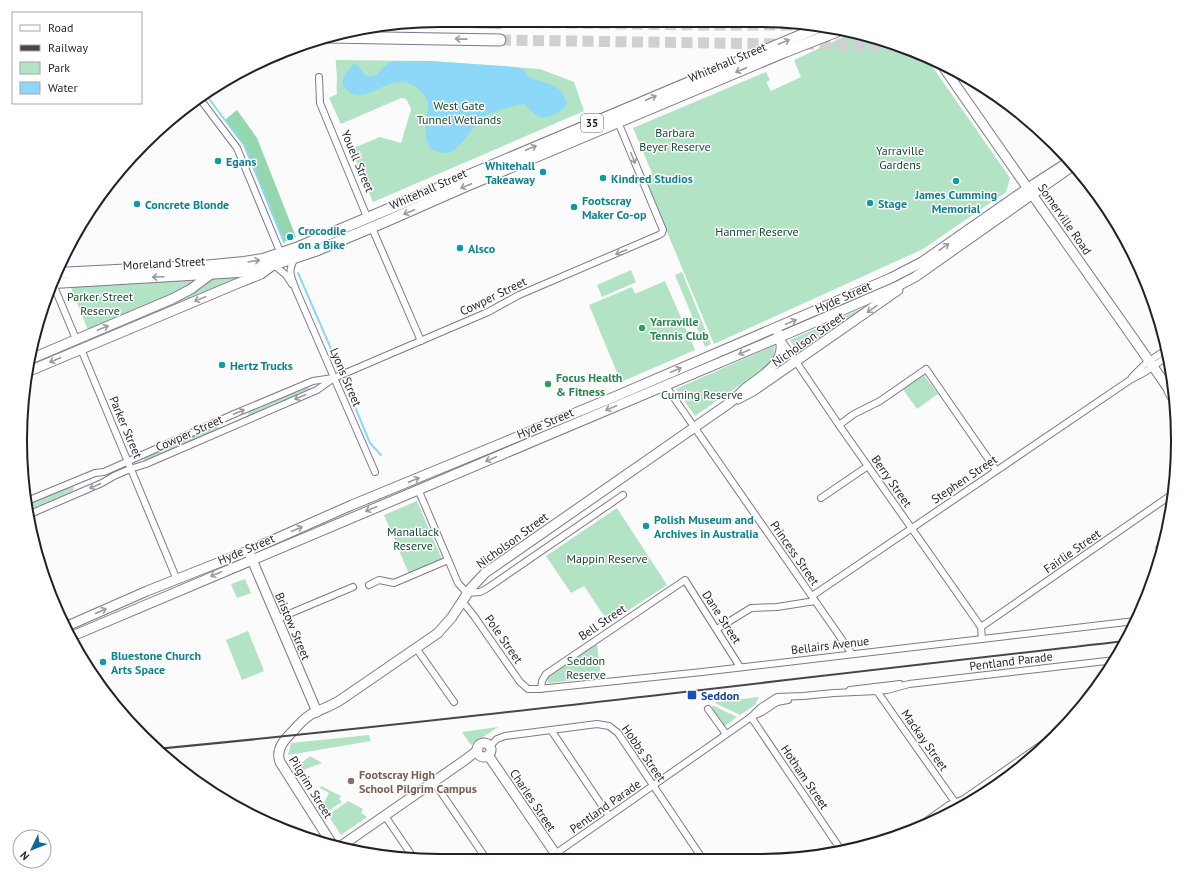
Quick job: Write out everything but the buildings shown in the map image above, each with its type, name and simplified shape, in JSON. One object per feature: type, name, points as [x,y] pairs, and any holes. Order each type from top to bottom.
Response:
[{"type":"highway","points":[[353,37],[500,40]]},
{"type":"main road","name":"Whitehall Street","points":[[234,263],[255,261],[281,254],[367,217],[490,171],[616,118],[811,31]]},
{"type":"main road","name":"Whitehall Street","points":[[616,118],[831,34]]},
{"type":"main road","name":"Whitehall Street","points":[[274,265],[372,228],[490,171]]},
{"type":"main road","name":"Youell Street","points":[[367,217],[372,228]]},
{"type":"main road","name":"Moreland Street","points":[[63,273],[234,263]]},
{"type":"main road","name":"35","points":[[211,274],[222,267],[234,263]]},
{"type":"main road","name":"Moreland Street","points":[[58,283],[211,274],[252,270],[274,265]]},
{"type":"street","name":"Somerville Road","points":[[948,74],[1167,385]]},
{"type":"street","name":"Youell Street","points":[[319,77],[320,104],[367,217]]},
{"type":"street","points":[[203,103],[238,148],[281,254]]},
{"type":"street","name":"Cowper Street","points":[[34,512],[102,483],[130,469],[146,464],[317,390],[334,378],[488,312],[519,295],[661,234],[663,230],[616,118]]},
{"type":"street","name":"Hyde Street","points":[[71,624],[147,591],[250,555],[387,503],[896,287],[915,277],[1065,165]]},
{"type":"street","name":"Hyde Street","points":[[76,635],[160,599],[352,505],[659,378],[912,268],[1030,191],[1068,168]]},
{"type":"street","name":"Youell Street","points":[[372,228],[421,341]]},
{"type":"street","name":"Lyons Street","points":[[295,258],[290,270],[296,290],[374,472]]},
{"type":"street","name":"Lyons Street","points":[[274,265],[286,275],[296,290]]},
{"type":"street","name":"Whitehall Street","points":[[34,369],[253,277],[274,265]]},
{"type":"street","name":"35","points":[[36,357],[179,296],[211,274]]},
{"type":"street","name":"Nicholson Street","points":[[731,402],[753,391],[794,360],[915,277]]},
{"type":"street","name":"Parker Street","points":[[56,288],[177,580]]},
{"type":"street","points":[[776,328],[780,337]]},
{"type":"street","name":"Nicholson Street","points":[[284,741],[303,720],[338,702],[438,633],[445,626],[476,582],[491,570],[731,402],[770,370],[778,359],[780,351],[780,337]]},
{"type":"street","name":"Berry Street","points":[[780,337],[794,360],[911,529],[981,627]]},
{"type":"street","name":"Stephen Street","points":[[717,629],[751,608],[777,607],[814,599],[996,470],[1130,380],[1162,354]]},
{"type":"street","name":"Stephen Street","points":[[1151,364],[1163,359]]},
{"type":"street","points":[[756,380],[794,360]]},
{"type":"street","points":[[839,425],[854,414],[880,401],[926,369],[996,470]]},
{"type":"street","name":"Cowper Street","points":[[32,499],[95,473],[104,472],[234,414],[313,381],[334,378]]},
{"type":"street","points":[[659,378],[665,385]]},
{"type":"street","name":"Princess Street","points":[[665,385],[852,654]]},
{"type":"street","points":[[821,498],[868,466]]},
{"type":"street","points":[[418,489],[465,597],[486,589],[623,495]]},
{"type":"street","points":[[382,493],[387,503]]},
{"type":"street","name":"Fairlie Street","points":[[981,627],[1166,498]]},
{"type":"street","name":"Bristow Street","points":[[250,555],[317,712]]},
{"type":"street","points":[[369,585],[379,580],[394,583],[448,560]]},
{"type":"street","points":[[177,580],[181,589]]},
{"type":"street","name":"Dane Street","points":[[685,580],[740,667]]},
{"type":"street","name":"Bell Street","points":[[541,689],[542,681],[546,674],[685,580]]},
{"type":"street","points":[[277,618],[353,587]]},
{"type":"street","name":"Pole Street","points":[[465,597],[470,611],[520,682],[528,689]]},
{"type":"street","name":"Bellairs Avenue","points":[[528,689],[541,689],[702,672],[1129,622]]},
{"type":"street","points":[[981,627],[982,639]]},
{"type":"street","points":[[416,648],[454,702]]},
{"type":"street","name":"Pentland Parade","points":[[560,854],[609,816],[726,734],[774,698],[834,693],[858,688],[876,689],[897,683],[910,684],[1107,661]]},
{"type":"street","name":"Mackay Street","points":[[876,689],[956,803]]},
{"type":"street","points":[[708,709],[726,734]]},
{"type":"street","name":"Hotham Street","points":[[751,716],[838,846]]},
{"type":"street","name":"Hobbs Street","points":[[484,751],[496,739],[505,736],[588,725],[602,724],[609,726],[618,733],[699,854]]},
{"type":"street","points":[[551,730],[609,816]]},
{"type":"street","name":"Pilgrim Street","points":[[284,741],[279,752],[280,762],[329,839]]},
{"type":"street","points":[[346,843],[466,760],[484,751]]},
{"type":"street","name":"Charles Street","points":[[484,751],[556,854]]},
{"type":"street","points":[[964,799],[1018,761]]},
{"type":"street","points":[[434,782],[483,854]]},
{"type":"street","points":[[942,810],[949,805],[953,804]]},
{"type":"street","points":[[385,816],[410,853]]},
{"type":"green space","points":[[844,36],[890,49],[916,58],[932,66],[1010,178],[1006,192],[923,249],[714,344],[644,177],[652,173],[633,128],[766,72],[770,80],[766,82],[771,91],[801,77],[794,60]]},
{"type":"green space","name":"West Gate Tunnel Wetlands","points":[[336,60],[430,61],[540,69],[574,82],[584,111],[373,202],[351,149],[380,137],[401,143],[411,110],[410,106],[406,99],[401,98],[341,124],[329,98],[337,94]]},
{"type":"green space","points":[[237,110],[257,138],[296,237],[284,242],[244,145],[225,120]]},
{"type":"green space","points":[[631,270],[636,282],[602,297],[597,285]]},
{"type":"green space","points":[[682,272],[711,344],[705,347],[675,275]]},
{"type":"green space","points":[[235,277],[236,281],[93,340],[92,336],[190,295],[202,288],[213,278]]},
{"type":"green space","name":"Parker Street Reserve","points":[[191,279],[191,283],[172,294],[88,330],[71,288],[72,285]]},
{"type":"green space","name":"Yarraville Tennis Club","points":[[665,281],[695,350],[621,382],[589,305],[632,287],[635,294]]},
{"type":"green space","points":[[874,303],[799,355],[790,340]]},
{"type":"green space","name":"Cuming Reserve","points":[[775,345],[773,362],[695,416],[676,389]]},
{"type":"green space","points":[[923,374],[938,394],[917,409],[902,388]]},
{"type":"green space","points":[[305,387],[310,389],[308,392],[251,416],[248,414],[249,411]]},
{"type":"green space","points":[[216,426],[219,428],[218,430],[145,460],[143,459],[144,457]]},
{"type":"green space","points":[[72,485],[74,487],[73,491],[33,508],[32,502]]},
{"type":"green space","name":"Manallack Reserve","points":[[417,501],[442,560],[409,574],[384,515]]},
{"type":"green space","name":"Mappin Reserve","points":[[617,508],[667,585],[609,623],[584,586],[571,593],[546,556]]},
{"type":"green space","points":[[245,579],[251,593],[237,598],[231,584]]},
{"type":"green space","points":[[248,631],[264,671],[242,680],[226,640]]},
{"type":"green space","name":"Seddon Reserve","points":[[597,644],[601,677],[548,683],[547,679],[549,676]]},
{"type":"green space","points":[[759,697],[755,705],[740,715],[715,703],[716,702]]},
{"type":"green space","points":[[712,706],[714,706],[737,717],[725,726]]},
{"type":"green space","points":[[498,727],[471,745],[462,732]]},
{"type":"green space","points":[[369,735],[371,741],[288,755],[291,743]]},
{"type":"green space","points":[[310,756],[322,763],[303,770],[304,771],[298,774],[297,772],[300,764]]},
{"type":"green space","points":[[321,786],[341,796],[339,799],[342,802],[326,812],[321,804],[325,801],[329,793],[320,788]]},
{"type":"green space","points":[[348,801],[363,809],[361,813],[367,817],[341,835],[328,815]]},
{"type":"water","points":[[392,61],[430,61],[516,67],[524,70],[531,78],[550,84],[560,90],[567,103],[559,112],[543,118],[537,116],[524,104],[492,113],[480,121],[457,148],[448,153],[439,152],[431,148],[427,141],[425,125],[428,102],[421,91],[411,84],[402,82],[393,83],[361,95],[351,93],[342,83],[345,75],[353,64],[356,64],[365,75],[370,77]]},
{"type":"waterway","points":[[209,99],[244,145],[284,242]]},
{"type":"waterway","points":[[298,273],[339,367]]},
{"type":"waterway","points":[[343,378],[370,443],[381,455]]},
{"type":"tunnel","points":[[500,40],[781,44]]},
{"type":"tunnel","points":[[803,44],[879,46]]},
{"type":"railway","points":[[165,748],[520,711],[1119,642]]},
{"type":"place","name":"Egans","points":[[218,161]]},
{"type":"place","name":"Whitehall Takeaway","points":[[543,172]]},
{"type":"place","name":"Kindred Studios","points":[[603,178]]},
{"type":"place","name":"James Cumming Memorial","points":[[956,181]]},
{"type":"place","name":"Stage","points":[[870,203]]},
{"type":"place","name":"Concrete Blonde","points":[[137,204]]},
{"type":"place","name":"Footscray Maker Co-op","points":[[574,207]]},
{"type":"place","name":"Crocodile on a Bike","points":[[290,237]]},
{"type":"place","name":"Alsco","points":[[460,248]]},
{"type":"place","name":"Yarraville Tennis Club","points":[[642,328]]},
{"type":"place","name":"Hertz Trucks","points":[[222,365]]},
{"type":"place","name":"Focus Health & Fitness","points":[[548,384]]},
{"type":"place","name":"Polish Museum and Archives in Australia","points":[[646,526]]},
{"type":"place","name":"Bluestone Church Arts Space","points":[[103,662]]},
{"type":"place","name":"Seddon","points":[[692,695]]},
{"type":"place","name":"Footscray High School Pilgrim Campus","points":[[351,781]]},
{"type":"park label","name":"Barbara Beyer Reserve","points":[[675,139]]},
{"type":"park label","name":"Yarraville Gardens","points":[[900,157]]},
{"type":"park label","name":"Hanmer Reserve","points":[[757,231]]}]
